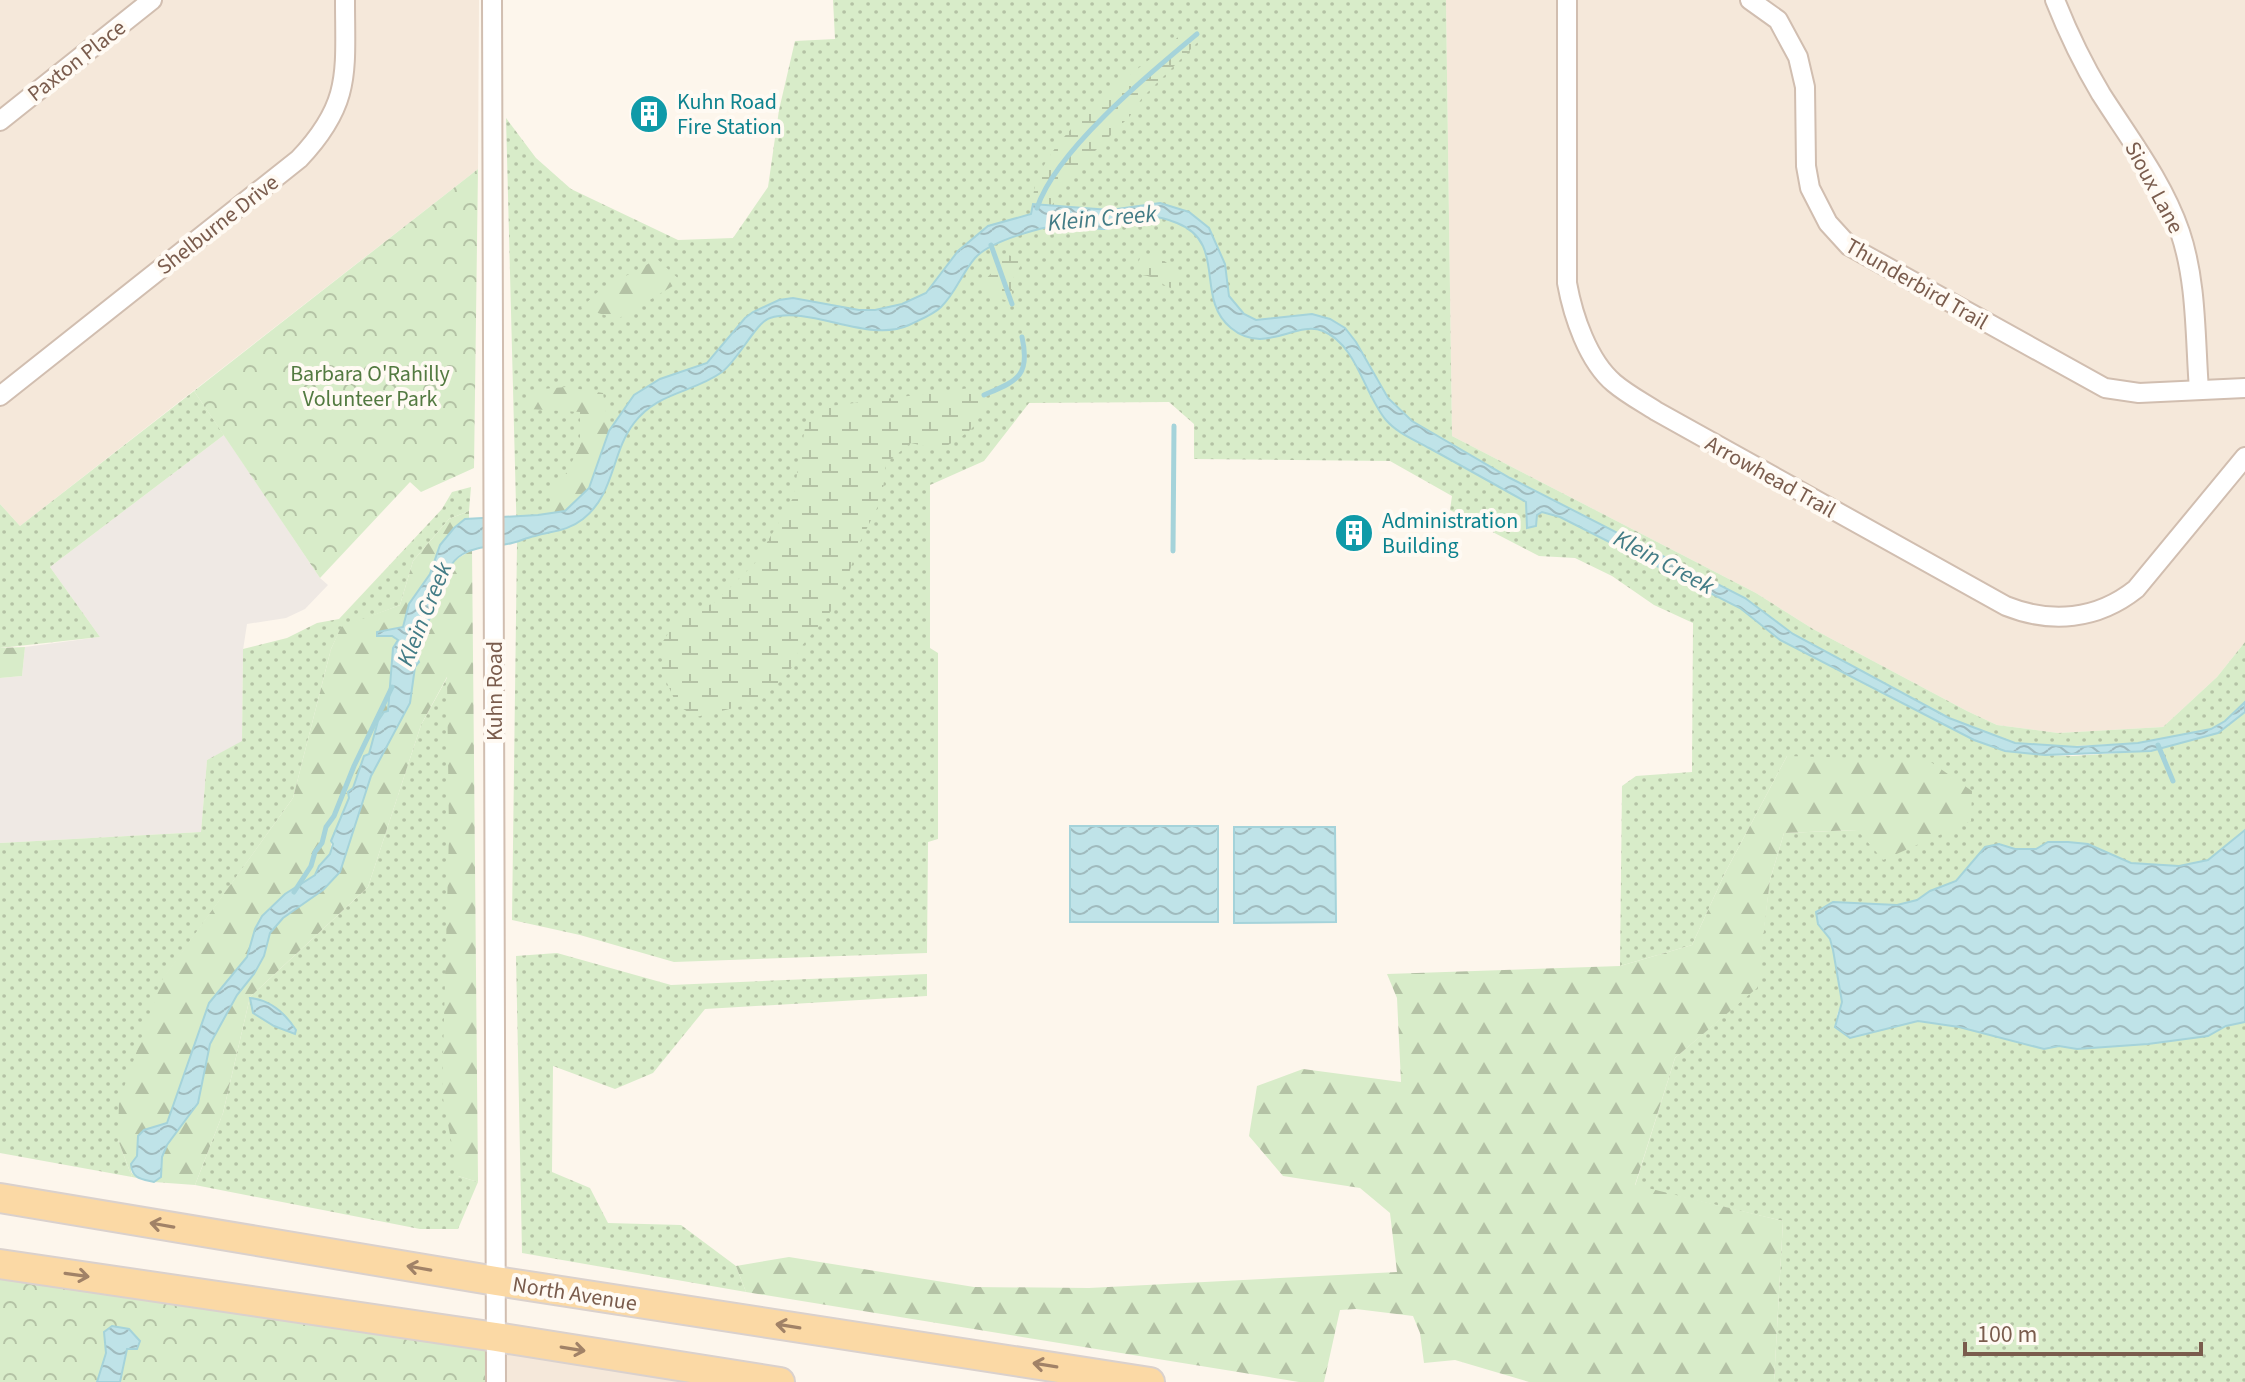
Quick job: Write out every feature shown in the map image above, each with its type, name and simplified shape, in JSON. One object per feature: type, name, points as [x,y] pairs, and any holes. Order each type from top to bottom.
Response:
[{"type":"main road","name":"North Avenue","points":[[0,1198],[496,1281],[1150,1382]]},
{"type":"main road","points":[[0,1264],[780,1382]]},
{"type":"street","name":"Paxton Place","points":[[0,121],[152,0]]},
{"type":"street","name":"Shelburne Drive","points":[[0,396],[299,159],[315,142],[336,111],[345,72],[345,0]]},
{"type":"street","name":"Kuhn Road","points":[[492,0],[496,1382]]},
{"type":"street","name":"Arrowhead Trail","points":[[1567,0],[1567,283],[1571,304],[1588,347],[1612,382],[1656,411],[2006,606],[2036,617],[2090,614],[2126,597],[2136,589],[2245,457]]},
{"type":"street","name":"Thunderbird Trail","points":[[1750,0],[1778,20],[1798,57],[1805,87],[1807,177],[1816,203],[1838,236],[1871,259],[2105,388],[2139,393],[2245,388]]},
{"type":"street","name":"Sioux Lane","points":[[2055,0],[2076,50],[2151,171],[2181,234],[2189,262],[2199,390]]},
{"type":"shaded area","points":[[0,0],[479,0],[478,169],[20,526],[0,504]]},
{"type":"shaded area","points":[[1446,0],[2245,0],[2245,642],[2217,677],[2163,727],[2058,733],[1997,725],[1813,629],[1756,593],[1452,436]]},
{"type":"shaded area","points":[[224,435],[320,578],[328,585],[305,609],[286,618],[247,624],[243,650],[242,742],[207,760],[201,832],[0,843],[0,678],[22,676],[25,647],[100,637],[50,567]]},
{"type":"shaded area","points":[[504,1347],[723,1382],[504,1382]]},
{"type":"green space","points":[[833,0],[1446,0],[1452,436],[1756,593],[1813,629],[1997,725],[2058,733],[2163,727],[2217,677],[2245,642],[2245,702],[2225,721],[2211,729],[2138,743],[2053,747],[2015,743],[1949,718],[1793,634],[1745,598],[1510,478],[1447,441],[1436,451],[1526,502],[1528,511],[1536,521],[1537,515],[1542,512],[1560,517],[1740,608],[1780,640],[1995,748],[2073,756],[2150,751],[2218,733],[2245,712],[2245,830],[2208,860],[2179,866],[2131,863],[2112,855],[2048,842],[2036,849],[2015,849],[1999,844],[1985,847],[1956,881],[1917,900],[1897,905],[1833,902],[1818,924],[1830,939],[1842,1002],[1837,1015],[1850,1038],[1918,1021],[1959,1027],[2044,1049],[2059,1046],[2077,1049],[2208,1036],[2226,1026],[2245,1022],[2245,1382],[1774,1382],[1783,1221],[1635,1186],[1675,1058],[1756,988],[1770,880],[1784,833],[1970,821],[1787,756],[1725,873],[1692,945],[1620,966],[1622,786],[1636,776],[1692,772],[1693,623],[1654,605],[1612,576],[1575,558],[1539,556],[1450,510],[1452,496],[1390,461],[1194,459],[1194,424],[1169,402],[1029,403],[984,461],[930,485],[930,648],[938,653],[938,839],[928,842],[927,953],[674,962],[580,935],[512,920],[517,544],[506,118],[536,158],[571,189],[678,240],[733,238],[768,187],[779,110],[795,41],[835,39]]},
{"type":"green space","points":[[1187,30],[1199,41],[1076,170],[1052,205],[1033,204],[1037,180],[1069,131],[1118,85]]},
{"type":"green space","name":"Barbara O'Rahilly Volunteer Park","points":[[478,169],[474,468],[421,492],[410,482],[320,578],[194,391]]},
{"type":"green space","points":[[1154,254],[1175,271],[1179,286],[1173,289],[1142,275],[1136,269],[1140,258]]},
{"type":"green space","points":[[1008,255],[1020,259],[1021,265],[1012,280],[1012,295],[1008,301],[982,293],[983,283],[993,271],[993,263],[999,257]]},
{"type":"green space","points":[[657,259],[681,281],[618,319],[581,308],[600,290]]},
{"type":"green space","points":[[566,387],[603,393],[609,431],[589,488],[565,511],[555,514],[549,492],[561,483],[580,446],[580,412],[529,409],[530,390]]},
{"type":"green space","points":[[970,388],[984,393],[980,415],[967,433],[941,450],[911,443],[886,463],[882,498],[858,546],[847,579],[832,610],[800,648],[789,673],[759,702],[696,717],[677,705],[662,672],[662,643],[672,627],[691,609],[713,604],[755,563],[793,498],[806,422],[831,406]]},
{"type":"green space","points":[[194,391],[224,435],[50,567],[100,637],[0,648],[0,504],[20,526]]},
{"type":"green space","points":[[471,487],[469,511],[449,519],[413,561],[400,605],[341,628],[331,649],[293,798],[163,979],[118,1140],[132,1177],[0,1153],[0,843],[201,832],[207,760],[242,741],[243,649],[287,638],[317,623],[339,619],[442,509],[452,492]]},
{"type":"green space","points":[[469,511],[469,519],[448,535],[403,627],[378,636],[392,636],[398,640],[392,658],[388,711],[353,788],[348,792],[349,798],[332,838],[330,854],[315,875],[285,894],[262,916],[247,957],[209,1003],[167,1123],[144,1130],[138,1156],[131,1164],[131,1172],[137,1178],[132,1177],[118,1140],[119,1101],[163,978],[293,798],[331,649],[341,627],[400,605],[413,561],[449,519]]},
{"type":"green space","points":[[472,550],[478,1182],[458,1176],[442,1093],[449,833],[447,677],[421,725],[368,887],[250,997],[223,1113],[195,1185],[154,1182],[161,1177],[162,1157],[167,1145],[198,1103],[210,1044],[237,995],[264,956],[270,933],[283,918],[340,872],[371,776],[410,703],[414,652],[436,606],[445,575],[455,560]]},
{"type":"green space","points":[[25,647],[22,676],[0,678],[0,648]]},
{"type":"green space","points":[[448,676],[458,1176],[478,1182],[458,1229],[420,1229],[195,1185],[223,1113],[250,997],[368,887],[421,725]]},
{"type":"green space","points":[[1787,756],[1928,760],[1972,791],[1971,821],[1883,860],[1857,830],[1784,833],[1770,880],[1757,988],[1675,1058],[1635,1185],[1783,1221],[1774,1382],[1529,1382],[1455,1360],[1424,1363],[1420,1333],[1413,1316],[1356,1309],[1340,1310],[1324,1382],[1299,1382],[746,1292],[736,1266],[789,1257],[974,1287],[1089,1288],[1397,1272],[1390,1213],[1360,1188],[1283,1176],[1249,1136],[1257,1086],[1303,1069],[1401,1082],[1397,998],[1387,974],[1620,966],[1692,945],[1725,873]]},
{"type":"green space","points":[[557,953],[671,985],[927,974],[927,996],[705,1009],[653,1073],[615,1089],[553,1066],[552,1172],[590,1188],[608,1223],[681,1225],[736,1266],[746,1292],[522,1253],[516,956]]},
{"type":"green space","points":[[0,1268],[491,1345],[492,1382],[0,1382]]},
{"type":"water","points":[[1160,203],[1189,212],[1209,228],[1225,264],[1229,296],[1244,314],[1256,320],[1312,314],[1330,319],[1345,328],[1388,398],[1412,421],[1510,478],[1745,598],[1793,634],[1949,718],[2015,743],[2077,747],[2138,743],[2211,729],[2225,721],[2245,702],[2245,712],[2218,733],[2151,751],[2045,755],[2005,751],[1974,740],[1780,640],[1740,608],[1560,517],[1542,512],[1537,515],[1536,526],[1527,528],[1526,502],[1390,425],[1378,409],[1352,358],[1335,338],[1312,329],[1256,339],[1231,328],[1220,316],[1214,302],[1202,244],[1192,232],[1177,223],[1141,216],[1127,218],[1107,229],[1070,225],[1048,227],[1006,240],[982,252],[970,264],[941,307],[909,325],[893,330],[876,330],[803,316],[770,318],[753,333],[722,372],[664,399],[643,413],[621,447],[601,498],[583,519],[566,528],[473,549],[457,558],[448,569],[434,610],[414,651],[419,662],[415,667],[410,703],[371,776],[340,872],[323,890],[283,918],[270,933],[264,956],[237,995],[210,1044],[198,1103],[167,1145],[162,1157],[161,1177],[154,1182],[135,1175],[131,1164],[137,1156],[138,1136],[144,1130],[167,1123],[209,1003],[247,957],[262,916],[285,894],[315,875],[330,854],[331,841],[349,798],[348,792],[353,788],[364,756],[369,754],[378,721],[388,711],[393,648],[398,640],[392,636],[377,636],[377,632],[403,627],[409,604],[430,574],[440,545],[454,528],[465,519],[565,511],[589,488],[609,431],[634,395],[660,379],[707,363],[745,318],[779,300],[793,298],[859,310],[902,304],[926,293],[958,251],[988,226],[1031,214],[1033,204],[1110,210]]},
{"type":"water","points":[[1070,826],[1218,826],[1218,922],[1070,922]]},
{"type":"water","points":[[1234,827],[1335,827],[1336,922],[1234,923]]},
{"type":"water","points":[[2245,830],[2245,1022],[2226,1026],[2208,1036],[2077,1049],[2059,1046],[2044,1049],[1959,1027],[1918,1021],[1850,1038],[1835,1027],[1842,1002],[1830,939],[1818,924],[1816,912],[1833,902],[1897,905],[1917,900],[1956,881],[1985,847],[1999,844],[2015,849],[2036,849],[2048,842],[2088,844],[2131,863],[2179,866],[2208,860]]},
{"type":"water","points":[[250,998],[277,1008],[292,1024],[295,1034],[253,1013]]},
{"type":"water","points":[[112,1326],[129,1329],[140,1341],[137,1349],[127,1349],[120,1382],[97,1382],[106,1353],[104,1332]]},
{"type":"waterway","points":[[1037,208],[1047,185],[1063,162],[1106,114],[1197,34]]},
{"type":"waterway","points":[[991,245],[1012,304]]},
{"type":"waterway","points":[[984,395],[1018,376],[1024,361],[1022,337]]},
{"type":"waterway","points":[[1173,551],[1174,426]]},
{"type":"waterway","name":"Klein Creek","points":[[294,892],[322,843],[326,827],[334,816],[392,687]]},
{"type":"waterway","points":[[2158,745],[2173,781]]},
{"type":"place","name":"Kuhn Road Fire Station","points":[[649,114]]},
{"type":"place","name":"Administration Building","points":[[1354,533]]}]
